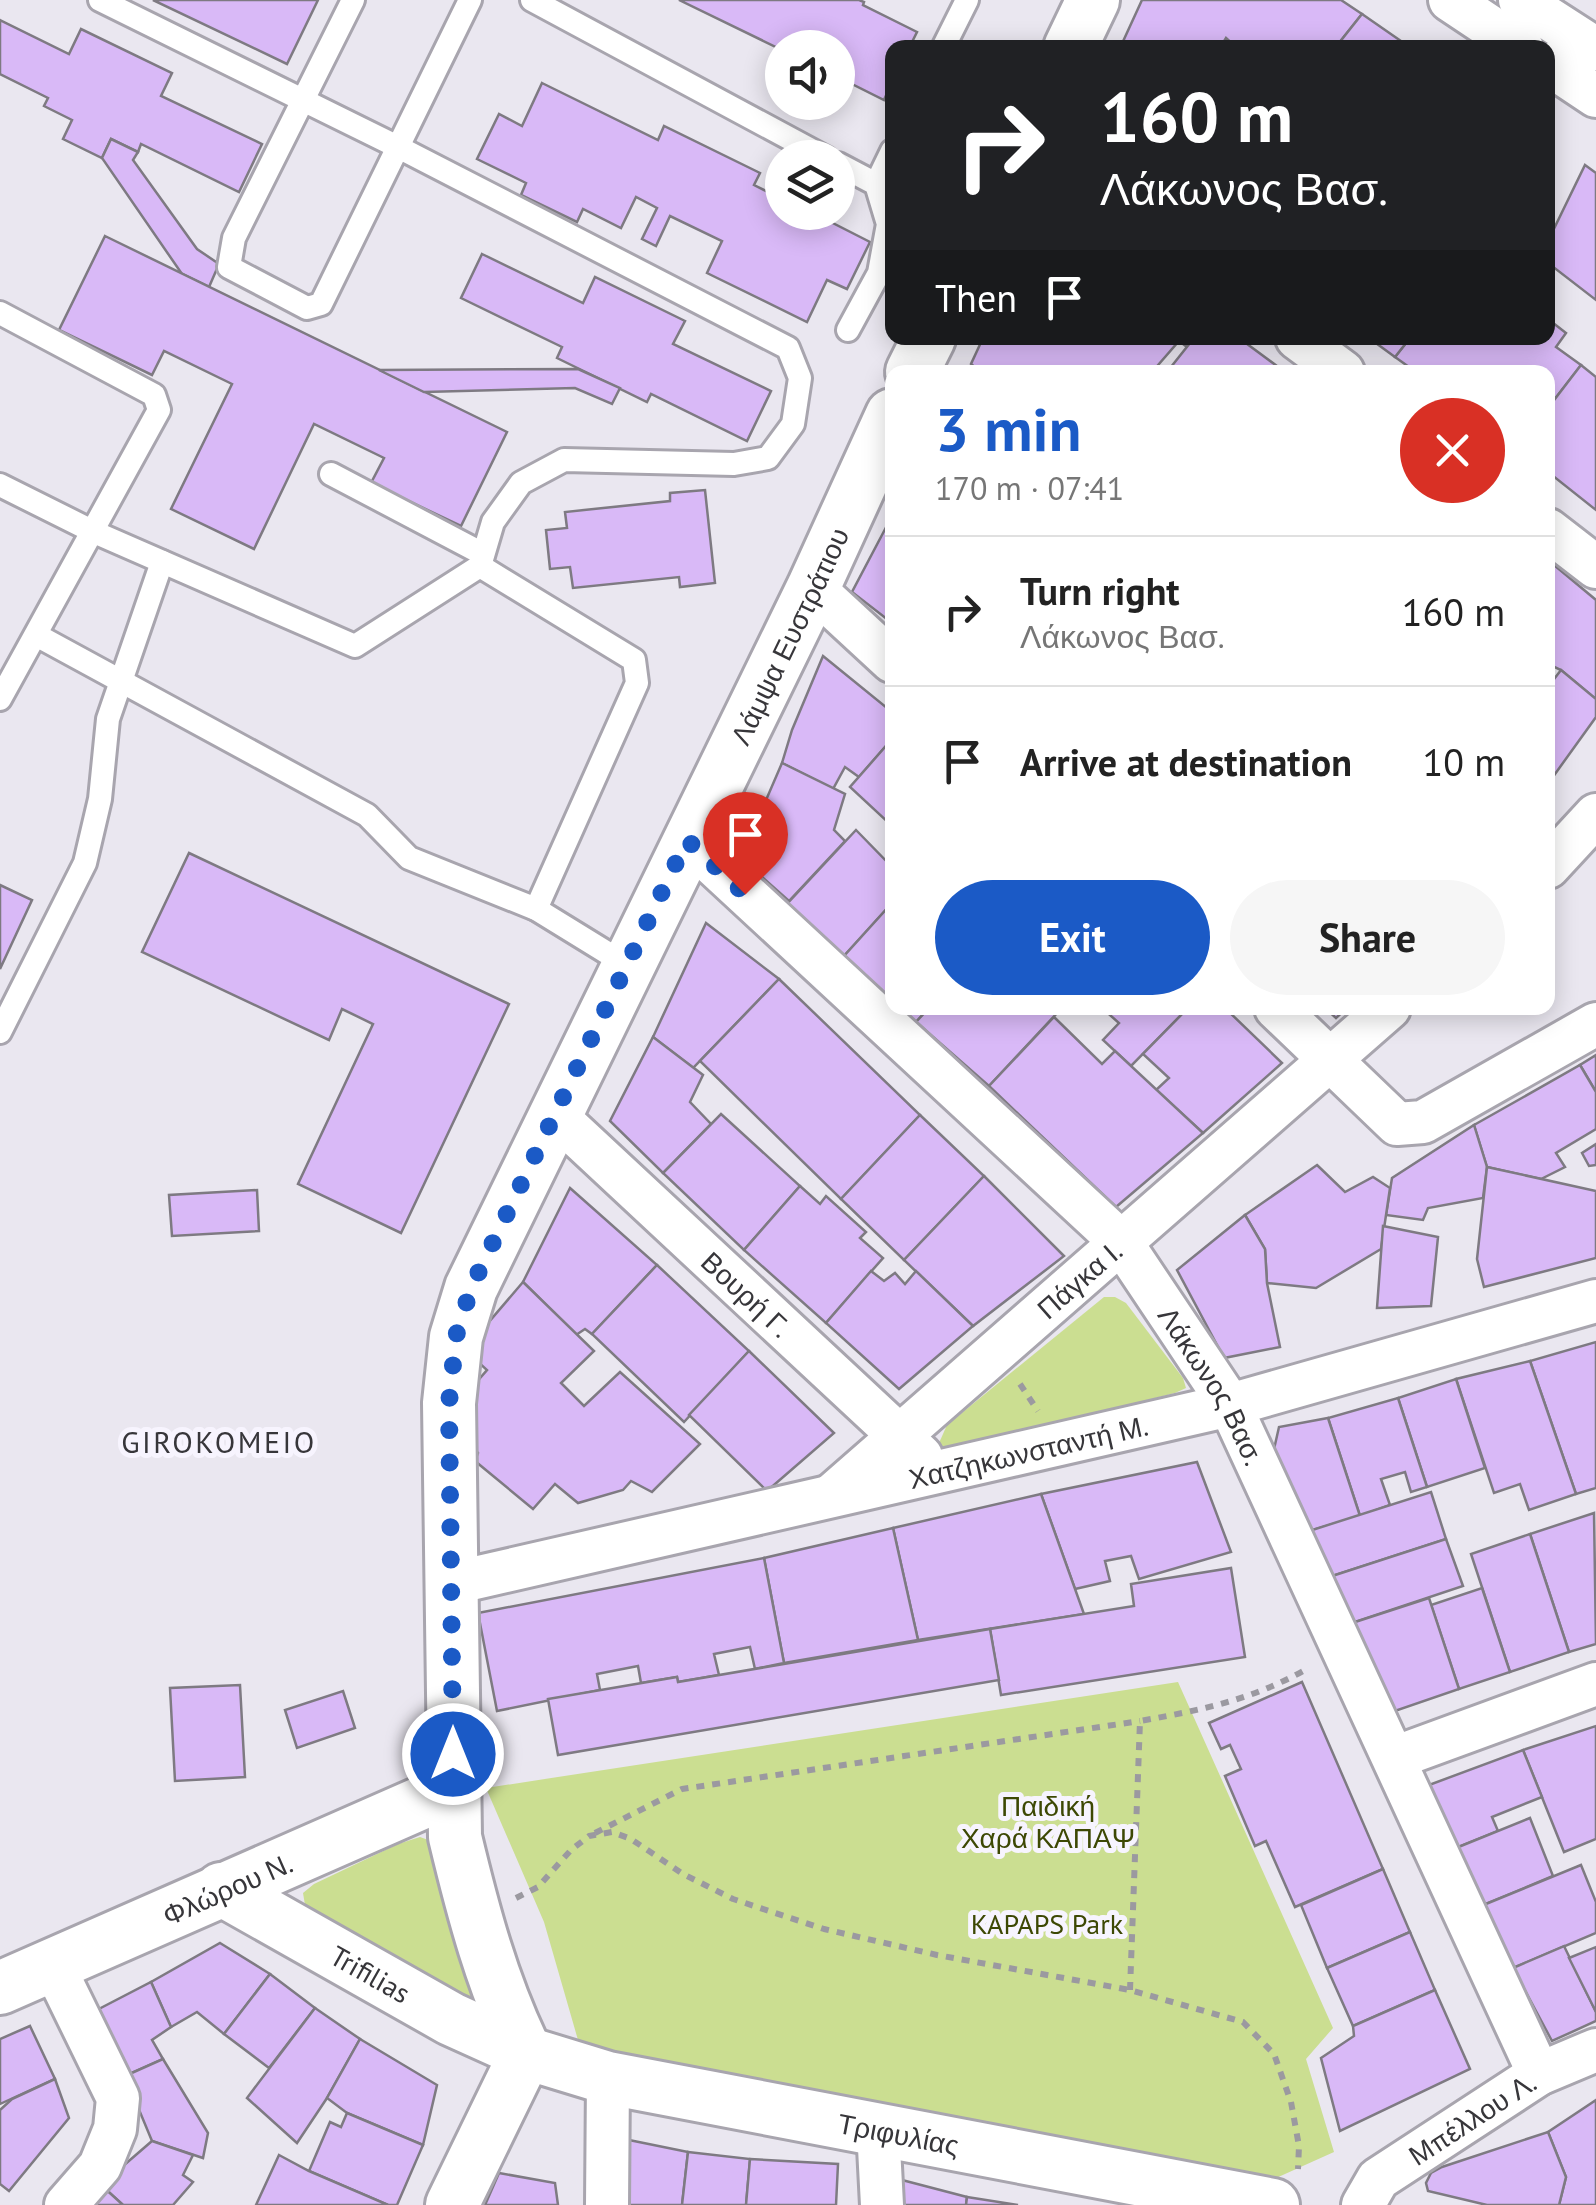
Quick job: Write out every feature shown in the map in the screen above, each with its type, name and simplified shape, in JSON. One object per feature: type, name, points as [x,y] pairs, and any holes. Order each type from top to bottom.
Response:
[{"type":"street","points":[[1074,40],[1093,0]]},
{"type":"street","points":[[1450,0],[1510,40]]},
{"type":"street","points":[[1520,0],[1596,49]]},
{"type":"street","points":[[1555,69],[1596,96]]},
{"type":"street","points":[[1306,345],[1334,365]]},
{"type":"street","name":"Λάμψα Ευστράτιου","points":[[526,2054],[502,2006],[455,1837],[449,1403],[456,1336],[471,1288],[813,588],[885,431]]},
{"type":"street","points":[[1555,535],[1596,567]]},
{"type":"street","points":[[813,588],[885,655]]},
{"type":"street","points":[[1555,861],[1591,833]]},
{"type":"street","name":"Λάκωνος Βασ.","points":[[687,840],[1122,1242],[1230,1405],[1540,2074]]},
{"type":"street","points":[[1284,1015],[1397,1124],[1423,1122],[1596,1024]]},
{"type":"street","name":"Πάγκα Ι.","points":[[827,1499],[1380,1015]]},
{"type":"street","name":"Βουρή Γ.","points":[[555,1114],[940,1474]]},
{"type":"street","name":"Χατζηκωνσταντή Μ.","points":[[453,1584],[1230,1405],[1596,1301]]},
{"type":"street","points":[[1394,1758],[1596,1684]]},
{"type":"street","name":"Φλώρου Ν.","points":[[0,1988],[453,1789]]},
{"type":"street","name":"Trifilias","points":[[221,1889],[451,2019],[526,2054]]},
{"type":"street","points":[[52,1965],[118,2098],[116,2129],[100,2166],[66,2205]]},
{"type":"street","name":"Μπέλλου Λ.","points":[[1363,2205],[1378,2179],[1540,2074],[1596,2050]]},
{"type":"street","points":[[452,2205],[526,2054]]},
{"type":"street","name":"Τριφυλίας","points":[[526,2054],[608,2078],[1257,2198]]},
{"type":"street","points":[[607,2205],[608,2078]]},
{"type":"street","points":[[878,2128],[882,2205]]},
{"type":"lane","points":[[0,486],[94,532],[355,646],[482,560],[493,522],[522,483],[564,460],[734,464],[768,458],[794,424],[800,378],[788,348],[100,0]]},
{"type":"lane","points":[[352,0],[234,238],[229,267],[308,308],[322,304],[470,0]]},
{"type":"lane","points":[[532,0],[793,140]]},
{"type":"lane","points":[[945,40],[956,3]]},
{"type":"lane","points":[[885,165],[876,184],[885,214]]},
{"type":"lane","points":[[855,173],[876,184]]},
{"type":"lane","points":[[848,330],[879,273],[885,240]]},
{"type":"lane","points":[[0,313],[154,395],[159,410],[0,700]]},
{"type":"lane","points":[[331,474],[482,560],[634,660],[637,683],[536,909]]},
{"type":"lane","points":[[0,1032],[86,863],[100,799],[108,719],[162,562]]},
{"type":"lane","points":[[38,636],[368,815],[409,858],[536,909],[626,965]]},
{"type":"path","points":[[998,1350],[1060,1446]]},
{"type":"path","points":[[470,1902],[516,1898],[538,1888],[571,1850],[589,1836],[682,1789],[1209,1709],[1249,1698],[1343,1649]]},
{"type":"path","points":[[1130,1990],[1140,1721]]},
{"type":"path","points":[[589,1836],[612,1832],[631,1839],[682,1874],[733,1899],[824,1930],[1130,1990],[1243,2022],[1274,2054],[1291,2102],[1299,2146],[1257,2198]]},
{"type":"green space","points":[[1104,1297],[1126,1303],[1183,1378],[1186,1388],[943,1452],[939,1443],[947,1425]]},
{"type":"green space","name":"KAPAPS Park","points":[[1178,1682],[1333,2028],[1306,2059],[1334,2152],[1256,2187],[659,2066],[578,2040],[544,1922],[486,1788]]},
{"type":"green space","points":[[420,1837],[431,1841],[476,2003],[385,1966],[305,1905],[303,1893],[314,1884]]},
{"type":"building","points":[[153,0],[318,0],[287,64]]},
{"type":"building","points":[[679,0],[864,2],[863,5],[917,32],[913,40],[885,40],[884,100],[855,86],[855,30],[765,30],[765,42]]},
{"type":"building","points":[[1142,0],[1341,0],[1362,14],[1341,40],[1124,40]]},
{"type":"building","points":[[1362,14],[1399,40],[1341,40]]},
{"type":"building","points":[[0,20],[69,54],[81,29],[172,73],[161,96],[262,144],[239,192],[141,144],[138,152],[111,139],[102,158],[63,139],[72,120],[44,106],[48,98],[0,74]]},
{"type":"building","points":[[542,83],[658,140],[664,126],[760,173],[754,185],[765,190],[765,230],[846,230],[870,242],[847,289],[827,280],[807,322],[707,273],[722,241],[670,216],[656,246],[642,239],[657,208],[636,197],[621,228],[583,209],[577,222],[521,195],[526,183],[477,159],[499,114],[522,126]]},
{"type":"building","points":[[111,139],[138,152],[133,160],[197,249],[219,264],[209,287],[182,274],[102,158]]},
{"type":"building","points":[[1585,165],[1596,173],[1596,300],[1555,268],[1555,227]]},
{"type":"building","points":[[105,236],[507,432],[461,526],[371,483],[384,458],[314,424],[254,549],[171,509],[232,384],[164,351],[152,375],[59,330]]},
{"type":"building","points":[[482,254],[583,303],[595,277],[685,321],[673,344],[771,391],[747,441],[651,394],[647,402],[557,358],[562,347],[461,298]]},
{"type":"building","points":[[1555,324],[1566,333],[1556,347],[1581,365],[1555,399],[1555,365],[1406,365],[1395,357],[1404,345],[1555,345]]},
{"type":"building","points":[[980,345],[1176,345],[1158,365],[971,364]]},
{"type":"building","points":[[1188,345],[1248,345],[1276,365],[1173,365]]},
{"type":"building","points":[[1379,345],[1404,345],[1395,357]]},
{"type":"building","points":[[1581,365],[1596,377],[1596,510],[1555,478],[1555,399]]},
{"type":"building","points":[[578,369],[620,388],[612,404],[575,388],[424,392],[379,370]]},
{"type":"building","points":[[705,490],[715,583],[680,587],[679,577],[573,588],[570,567],[550,569],[546,530],[567,528],[565,512],[670,501],[670,493]]},
{"type":"building","points":[[885,529],[885,618],[852,592]]},
{"type":"building","points":[[1555,566],[1596,600],[1596,699],[1555,667]]},
{"type":"building","points":[[823,656],[885,706],[885,747],[859,777],[845,767],[833,789],[782,763]]},
{"type":"building","points":[[1561,670],[1596,699],[1596,717],[1555,774],[1555,678]]},
{"type":"building","points":[[885,747],[885,820],[850,787]]},
{"type":"building","points":[[782,763],[845,794],[834,830],[845,841],[789,901],[741,858]]},
{"type":"building","points":[[856,830],[885,860],[885,911],[844,956],[786,905]]},
{"type":"building","points":[[189,853],[509,1004],[401,1233],[298,1184],[373,1024],[342,1009],[329,1040],[142,952]]},
{"type":"building","points":[[0,885],[32,900],[0,969]]},
{"type":"building","points":[[885,911],[885,994],[844,956]]},
{"type":"building","points":[[706,923],[779,979],[693,1068],[653,1037]]},
{"type":"building","points":[[779,979],[920,1115],[841,1199],[700,1061]]},
{"type":"building","points":[[922,1015],[1055,1015],[989,1086],[916,1022]]},
{"type":"building","points":[[1110,1015],[1181,1015],[1131,1066],[1103,1040],[1119,1023]]},
{"type":"building","points":[[1181,1015],[1232,1015],[1282,1063],[1203,1133],[1156,1090],[1169,1078],[1143,1054]]},
{"type":"building","points":[[1054,1017],[1102,1064],[1115,1051],[1203,1133],[1116,1207],[989,1086]]},
{"type":"building","points":[[653,1037],[703,1075],[690,1102],[711,1124],[663,1173],[610,1121]]},
{"type":"building","points":[[1596,1055],[1596,1092],[1580,1065]]},
{"type":"building","points":[[1580,1065],[1596,1092],[1596,1129],[1556,1153],[1565,1167],[1541,1179],[1487,1167],[1474,1125]]},
{"type":"building","points":[[721,1114],[800,1186],[744,1250],[663,1173]]},
{"type":"building","points":[[920,1115],[984,1176],[904,1260],[841,1199]]},
{"type":"building","points":[[1474,1125],[1487,1167],[1483,1198],[1428,1208],[1423,1220],[1386,1215],[1392,1178]]},
{"type":"building","points":[[1596,1144],[1596,1165],[1589,1166],[1582,1153]]},
{"type":"building","points":[[1317,1165],[1345,1192],[1373,1177],[1390,1188],[1381,1249],[1316,1288],[1267,1283],[1265,1249],[1245,1215]]},
{"type":"building","points":[[1487,1167],[1596,1191],[1596,1258],[1484,1287],[1477,1259]]},
{"type":"building","points":[[984,1176],[1064,1256],[973,1326],[904,1260]]},
{"type":"building","points":[[800,1186],[820,1204],[826,1196],[866,1232],[860,1238],[883,1258],[826,1323],[744,1250]]},
{"type":"building","points":[[570,1188],[657,1265],[592,1334],[585,1329],[576,1335],[523,1282]]},
{"type":"building","points":[[257,1190],[259,1231],[172,1236],[169,1195]]},
{"type":"building","points":[[1245,1215],[1265,1249],[1267,1283],[1280,1347],[1224,1358],[1177,1270]]},
{"type":"building","points":[[1383,1226],[1438,1237],[1431,1306],[1377,1308]]},
{"type":"building","points":[[657,1265],[749,1351],[684,1422],[592,1334]]},
{"type":"building","points":[[871,1271],[884,1281],[895,1273],[905,1284],[916,1271],[973,1326],[899,1389],[826,1323]]},
{"type":"building","points":[[523,1282],[594,1351],[561,1383],[584,1406],[620,1372],[700,1444],[652,1492],[631,1481],[623,1490],[578,1503],[555,1484],[533,1509],[475,1461],[478,1453],[471,1444],[468,1392],[487,1370],[465,1350]]},
{"type":"building","points":[[1596,1342],[1596,1488],[1576,1494],[1530,1361]]},
{"type":"building","points":[[749,1351],[834,1433],[767,1491],[689,1415]]},
{"type":"building","points":[[1530,1361],[1576,1494],[1529,1510],[1520,1484],[1494,1493],[1456,1379]]},
{"type":"building","points":[[1456,1379],[1485,1468],[1427,1487],[1398,1398]]},
{"type":"building","points":[[1398,1398],[1427,1487],[1411,1492],[1405,1472],[1381,1479],[1390,1505],[1360,1516],[1328,1418]]},
{"type":"building","points":[[1328,1418],[1360,1516],[1306,1532],[1272,1458],[1279,1427]]},
{"type":"building","points":[[1197,1462],[1231,1552],[1139,1579],[1131,1556],[1105,1561],[1110,1581],[1075,1589],[1041,1494]]},
{"type":"building","points":[[1431,1492],[1446,1539],[1326,1578],[1306,1532]]},
{"type":"building","points":[[1041,1494],[1084,1614],[918,1640],[893,1528]]},
{"type":"building","points":[[1594,1513],[1596,1644],[1569,1652],[1530,1534]]},
{"type":"building","points":[[893,1528],[918,1640],[784,1663],[764,1558]]},
{"type":"building","points":[[1530,1534],[1569,1652],[1510,1672],[1471,1554]]},
{"type":"building","points":[[1446,1539],[1463,1586],[1349,1624],[1326,1578]]},
{"type":"building","points":[[764,1558],[784,1663],[755,1669],[750,1647],[714,1654],[719,1675],[641,1683],[638,1666],[597,1674],[600,1690],[497,1711],[478,1613]]},
{"type":"building","points":[[1231,1568],[1245,1657],[1001,1695],[990,1629],[1134,1606],[1131,1584]]},
{"type":"building","points":[[1482,1588],[1510,1672],[1459,1689],[1431,1605]]},
{"type":"building","points":[[1429,1598],[1459,1689],[1392,1712],[1349,1624]]},
{"type":"building","points":[[990,1629],[999,1680],[558,1755],[548,1699],[677,1677],[678,1682]]},
{"type":"building","points":[[1302,1682],[1383,1869],[1295,1907],[1266,1841],[1255,1846],[1225,1776],[1241,1769],[1230,1745],[1221,1749],[1209,1723]]},
{"type":"building","points":[[240,1685],[245,1777],[175,1781],[170,1688]]},
{"type":"building","points":[[343,1691],[355,1728],[297,1748],[285,1710]]},
{"type":"building","points":[[1596,1726],[1596,1839],[1564,1852],[1523,1750]]},
{"type":"building","points":[[1523,1750],[1542,1797],[1492,1817],[1498,1831],[1456,1848],[1429,1785]]},
{"type":"building","points":[[1530,1818],[1553,1876],[1481,1906],[1456,1848]]},
{"type":"building","points":[[1581,1865],[1596,1902],[1596,1933],[1513,1968],[1481,1906]]},
{"type":"building","points":[[1383,1869],[1410,1932],[1327,1968],[1301,1905]]},
{"type":"building","points":[[1410,1932],[1435,1990],[1353,2026],[1327,1968]]},
{"type":"building","points":[[220,1943],[270,1974],[224,2034],[197,2012],[171,2027],[151,1982]]},
{"type":"building","points":[[1564,1946],[1596,2012],[1596,2021],[1552,2041],[1513,1968]]},
{"type":"building","points":[[1596,1947],[1596,2012],[1569,1958]]},
{"type":"building","points":[[270,1974],[315,2008],[269,2068],[224,2034]]},
{"type":"building","points":[[151,1982],[171,2027],[152,2040],[163,2059],[125,2076],[95,2011]]},
{"type":"building","points":[[1435,1990],[1470,2069],[1340,2131],[1321,2058],[1354,2036],[1353,2026]]},
{"type":"building","points":[[315,2008],[360,2039],[297,2143],[247,2098]]},
{"type":"building","points":[[30,2026],[55,2079],[0,2104],[0,2039]]},
{"type":"building","points":[[360,2039],[437,2085],[423,2145],[347,2113],[327,2098]]},
{"type":"building","points":[[163,2059],[208,2133],[203,2158],[152,2141],[125,2076]]},
{"type":"building","points":[[55,2079],[69,2118],[9,2191],[0,2184],[0,2110],[12,2099]]},
{"type":"building","points":[[1596,2100],[1596,2205],[1559,2205],[1566,2177],[1548,2132]]},
{"type":"building","points":[[347,2113],[423,2145],[397,2205],[388,2205],[309,2171],[330,2122],[341,2127]]},
{"type":"building","points":[[1548,2132],[1566,2177],[1559,2205],[1487,2205],[1428,2191],[1426,2183],[1431,2173],[1442,2167]]},
{"type":"building","points":[[629,2140],[688,2152],[682,2205],[625,2205],[622,2193]]},
{"type":"building","points":[[152,2141],[193,2155],[183,2175],[193,2182],[173,2205],[123,2205],[101,2185]]},
{"type":"building","points":[[688,2152],[750,2159],[746,2205],[682,2205]]},
{"type":"building","points":[[279,2155],[309,2171],[388,2205],[256,2205]]},
{"type":"building","points":[[750,2159],[838,2164],[836,2205],[746,2205]]},
{"type":"building","points":[[499,2173],[555,2183],[558,2205],[485,2205]]},
{"type":"building","points":[[902,2180],[967,2197],[966,2205],[903,2205]]},
{"type":"building","points":[[101,2185],[123,2205],[88,2205]]},
{"type":"building","points":[[967,2197],[1018,2205],[966,2205]]},
{"type":"district","name":"GIROKOMEIO","points":[[219,1441]]},
{"type":"route","points":[[453,1754],[449,1403],[456,1336],[471,1288],[687,840],[745,894]]},
{"type":"park label","name":"Παιδική Χαρά ΚΑΠΑΨ","points":[[1048,1821]]}]
